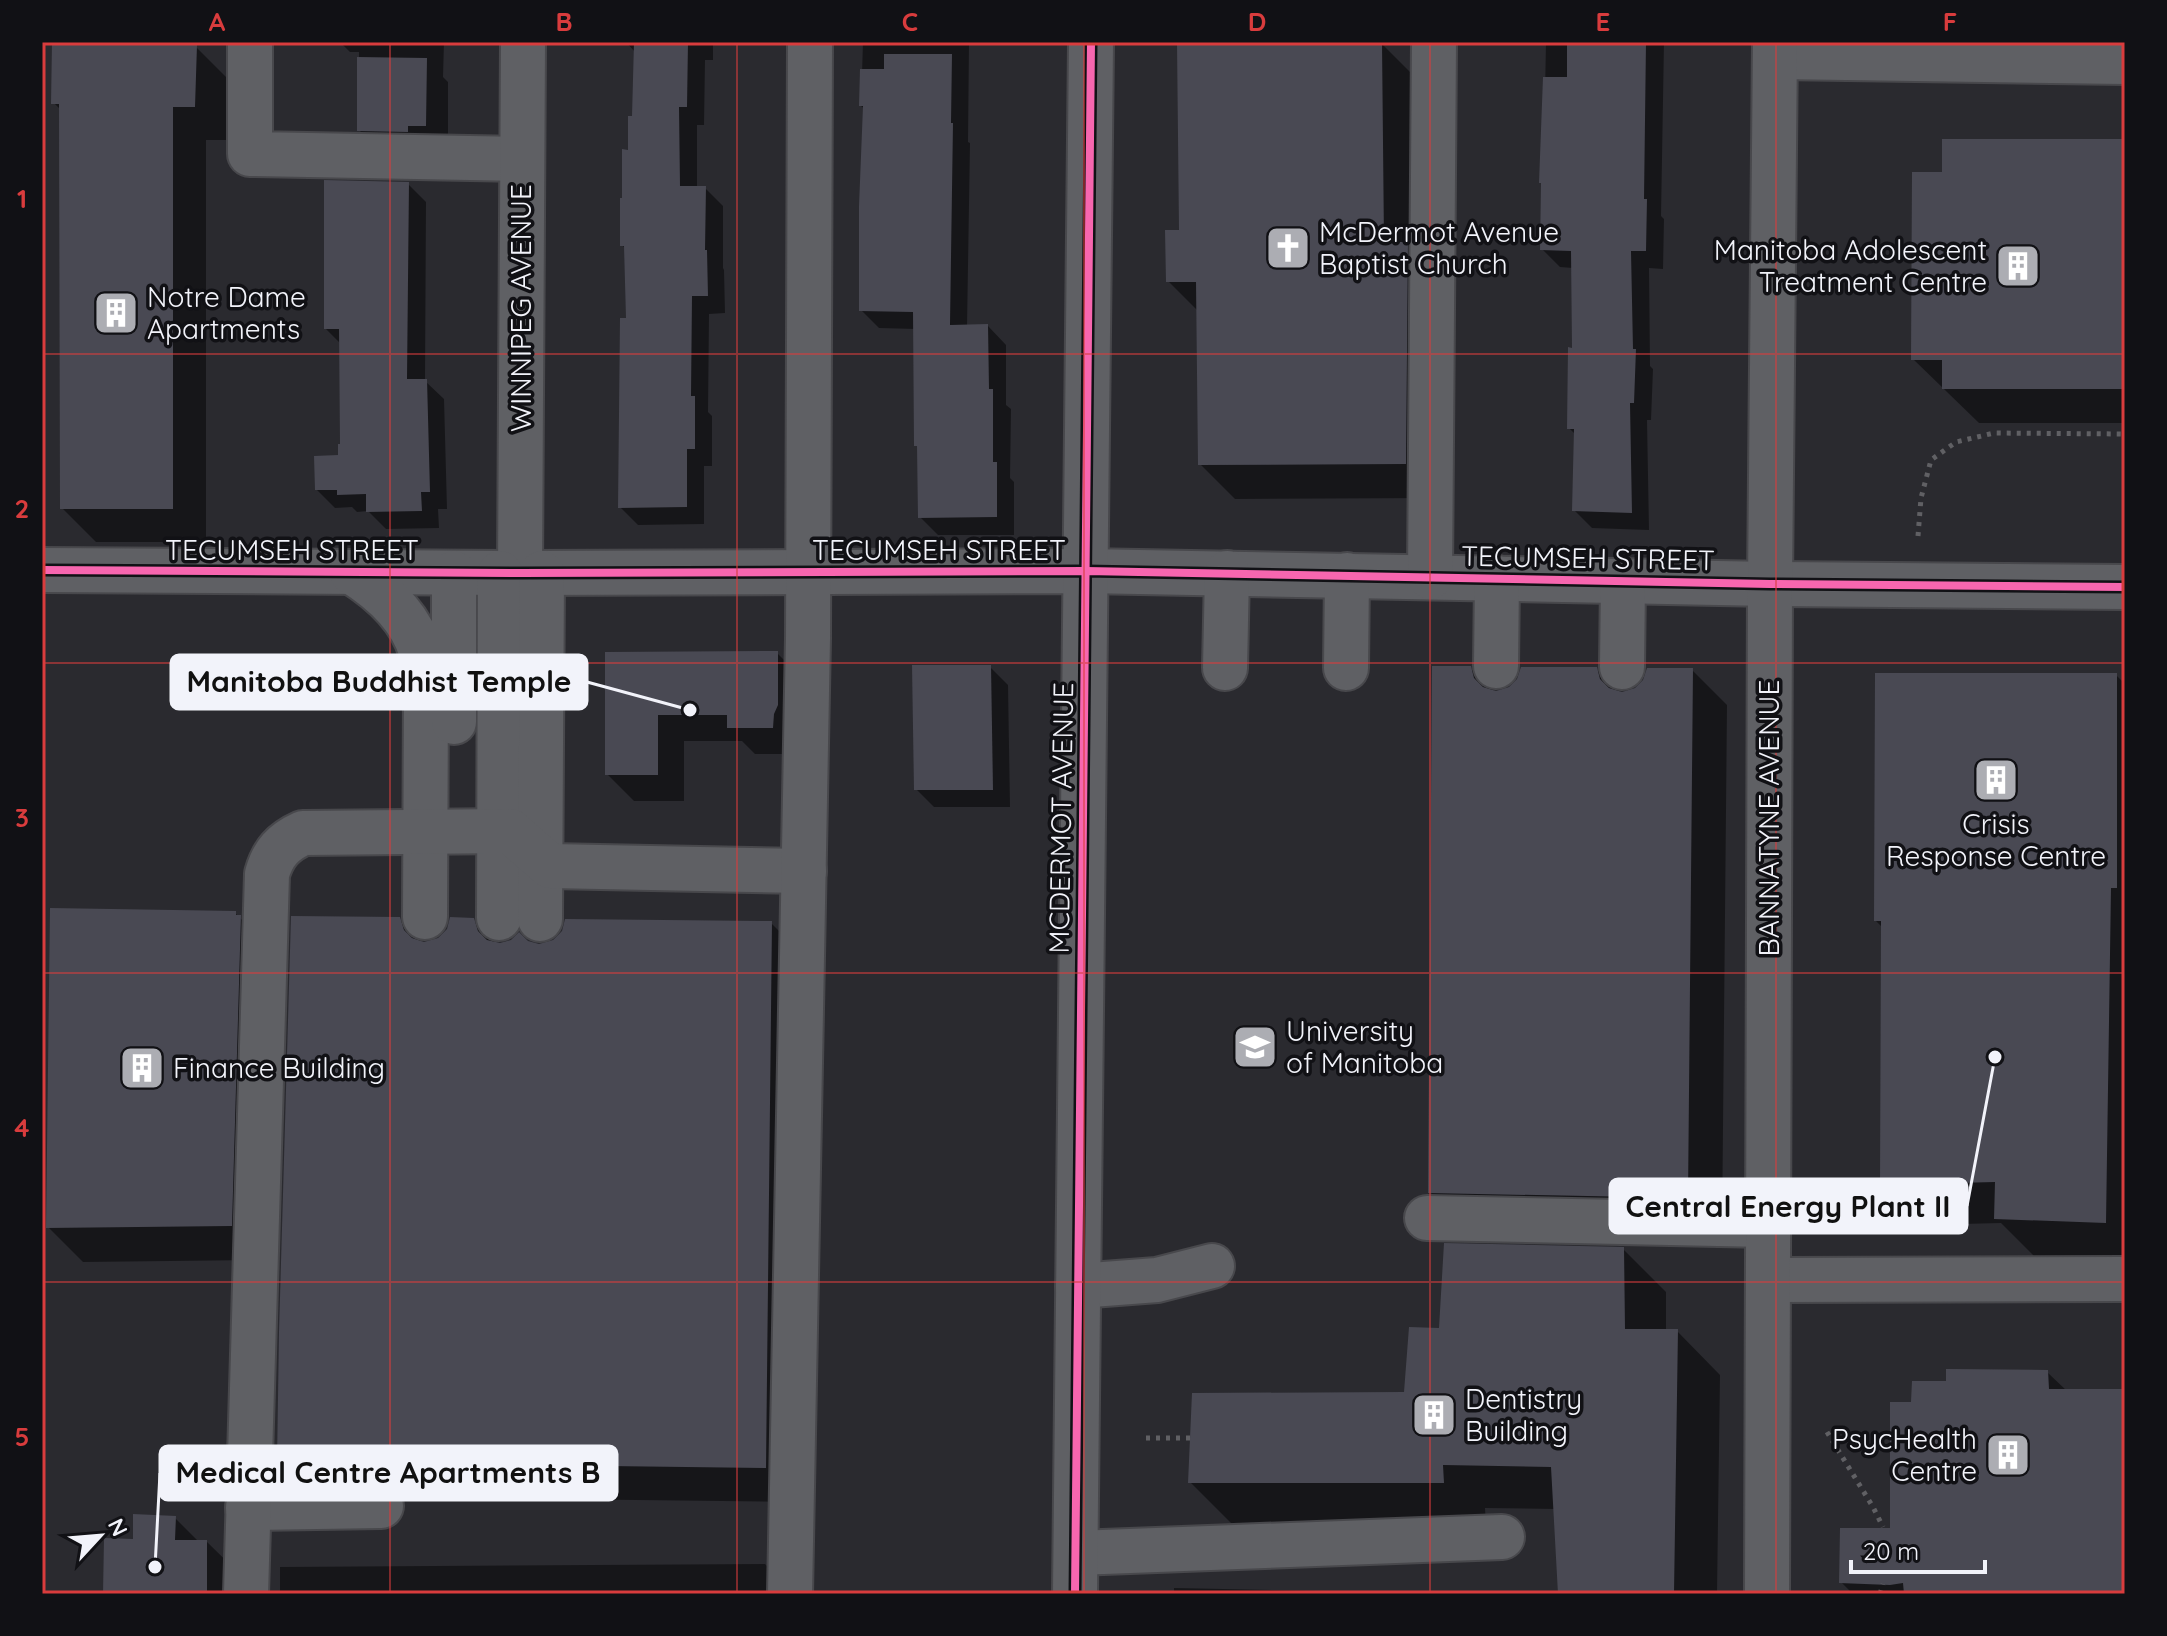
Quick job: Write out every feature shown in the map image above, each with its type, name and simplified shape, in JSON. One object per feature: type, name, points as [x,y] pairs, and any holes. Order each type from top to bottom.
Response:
[{"type":"street","points":[[250,42],[250,154],[522,159]]},
{"type":"street","name":"WINNIPEG AVENUE","points":[[521,573],[523,42]]},
{"type":"street","points":[[790,1594],[809,573],[810,42]]},
{"type":"street","name":"MCDERMOT AVENUE","points":[[1076,1574],[1091,42]]},
{"type":"street","points":[[1430,577],[1434,42]]},
{"type":"street","points":[[1775,49],[2125,62]]},
{"type":"street","name":"BANNATYNE AVENUE","points":[[1767,1594],[1775,49]]},
{"type":"street","name":"TECUMSEH STREET","points":[[42,570],[454,573],[1086,571],[1770,584],[2125,587]]},
{"type":"street","points":[[352,572],[376,587],[396,608],[412,630],[422,654],[440,832]]},
{"type":"street","points":[[439,917],[440,832],[454,573]]},
{"type":"street","points":[[521,573],[541,858],[519,918],[500,831],[521,573]]},
{"type":"street","points":[[1225,668],[1227,573]]},
{"type":"street","points":[[1346,668],[1347,575]]},
{"type":"street","points":[[1496,666],[1497,578]]},
{"type":"street","points":[[1622,667],[1623,581]]},
{"type":"street","points":[[246,1594],[267,874],[272,857],[287,840],[303,833],[510,831],[550,866],[804,871]]},
{"type":"street","points":[[1427,1218],[1767,1225]]},
{"type":"street","points":[[1078,1286],[1157,1280],[1212,1266]]},
{"type":"street","points":[[1768,1280],[2125,1279]]},
{"type":"street","points":[[248,1508],[381,1506]]},
{"type":"street","points":[[1076,1574],[1502,1537]]},
{"type":"path","points":[[1918,536],[1921,498],[1931,460],[1956,442],[1994,433],[2125,434]]},
{"type":"path","points":[[1827,1432],[1883,1527]]},
{"type":"path","points":[[1146,1438],[1190,1438]]},
{"type":"path","points":[[1880,1594],[1883,1584]]},
{"type":"building","name":"Notre Dame Apartments","points":[[52,42],[197,45],[195,107],[173,107],[173,509],[60,509],[59,104],[51,104]]},
{"type":"building","points":[[634,42],[688,42],[687,107],[679,107],[680,186],[706,186],[708,296],[692,296],[691,396],[695,396],[695,449],[687,449],[687,507],[618,508],[620,318],[626,318],[620,198],[622,149],[628,150],[628,116],[632,116]]},
{"type":"building","name":"McDermot Avenue Baptist Church","points":[[1382,42],[1384,242],[1408,242],[1406,464],[1198,465],[1196,282],[1166,282],[1165,230],[1179,230],[1177,43]]},
{"type":"building","points":[[1567,42],[1646,42],[1646,251],[1631,251],[1633,349],[1636,349],[1634,403],[1630,403],[1632,513],[1572,511],[1574,429],[1567,429],[1568,347],[1572,348],[1571,251],[1540,250],[1539,183],[1543,77],[1567,77]]},
{"type":"building","points":[[884,54],[952,54],[950,325],[988,324],[989,389],[993,389],[993,462],[997,462],[997,517],[918,518],[913,312],[859,311],[863,106],[859,106],[860,69],[884,69]]},
{"type":"building","points":[[357,57],[427,58],[426,126],[408,126],[408,132],[357,131]]},
{"type":"building","name":"Manitoba Adolescent Treatment Centre","points":[[1942,139],[2125,139],[2125,389],[1942,389],[1942,360],[1911,360],[1912,172],[1942,172]]},
{"type":"building","points":[[324,180],[409,182],[407,379],[427,379],[430,492],[421,492],[422,511],[366,512],[366,494],[337,495],[337,490],[315,490],[314,456],[338,455],[340,444],[339,329],[324,329]]},
{"type":"building","points":[[778,651],[778,705],[773,728],[727,728],[727,715],[658,715],[658,775],[605,775],[605,652]]},
{"type":"building","points":[[912,665],[991,665],[993,790],[914,790]]},
{"type":"building","points":[[1432,666],[1471,666],[1474,678],[1483,687],[1496,691],[1509,687],[1517,679],[1521,667],[1597,667],[1600,679],[1609,688],[1622,692],[1635,688],[1643,680],[1647,668],[1693,668],[1688,1198],[1428,1193]]},
{"type":"building","points":[[1875,673],[2117,673],[2117,888],[2111,888],[2106,1223],[1994,1219],[1995,1182],[1880,1185],[1881,921],[1874,921]]},
{"type":"building","name":"Finance Building","points":[[50,908],[236,911],[236,915],[241,915],[232,1226],[46,1228]]},
{"type":"building","points":[[291,916],[400,917],[404,930],[412,938],[424,942],[438,938],[447,929],[450,917],[474,918],[478,931],[487,940],[500,943],[511,940],[519,932],[528,941],[539,944],[553,940],[562,931],[565,919],[772,921],[766,1468],[277,1462]]},
{"type":"building","name":"Dentistry Building","points":[[1444,1243],[1624,1247],[1625,1329],[1678,1329],[1674,1594],[1558,1594],[1551,1467],[1443,1465],[1444,1483],[1188,1483],[1192,1393],[1404,1392],[1409,1327],[1439,1328]]},
{"type":"building","name":"PsycHealth Centre","points":[[1946,1369],[2048,1370],[2049,1389],[2125,1389],[2125,1594],[1904,1594],[1903,1583],[1839,1583],[1840,1528],[1890,1528],[1890,1402],[1911,1402],[1912,1381],[1946,1381]]},
{"type":"building","points":[[133,1514],[176,1516],[175,1540],[207,1540],[207,1594],[103,1594],[104,1538],[133,1539]]},
{"type":"cycle path","points":[[1075,1594],[1091,42]]},
{"type":"cycle path","points":[[42,570],[520,573],[1086,571],[1770,584],[2125,587]]},
{"type":"place","name":"McDermot Avenue Baptist Church","points":[[1288,248]]},
{"type":"place","name":"Manitoba Adolescent Treatment Centre","points":[[2018,266]]},
{"type":"place","name":"Notre Dame Apartments","points":[[116,313]]},
{"type":"place","name":"Manitoba Buddhist Temple","points":[[690,710]]},
{"type":"place","name":"Crisis Response Centre","points":[[1996,780]]},
{"type":"place","name":"University of Manitoba","points":[[1255,1047]]},
{"type":"place","name":"Central Energy Plant II","points":[[1995,1057]]},
{"type":"place","name":"Finance Building","points":[[142,1068]]},
{"type":"place","name":"Dentistry Building","points":[[1434,1415]]},
{"type":"place","name":"PsycHealth Centre","points":[[2008,1455]]},
{"type":"place","name":"Medical Centre Apartments B","points":[[155,1567]]}]
